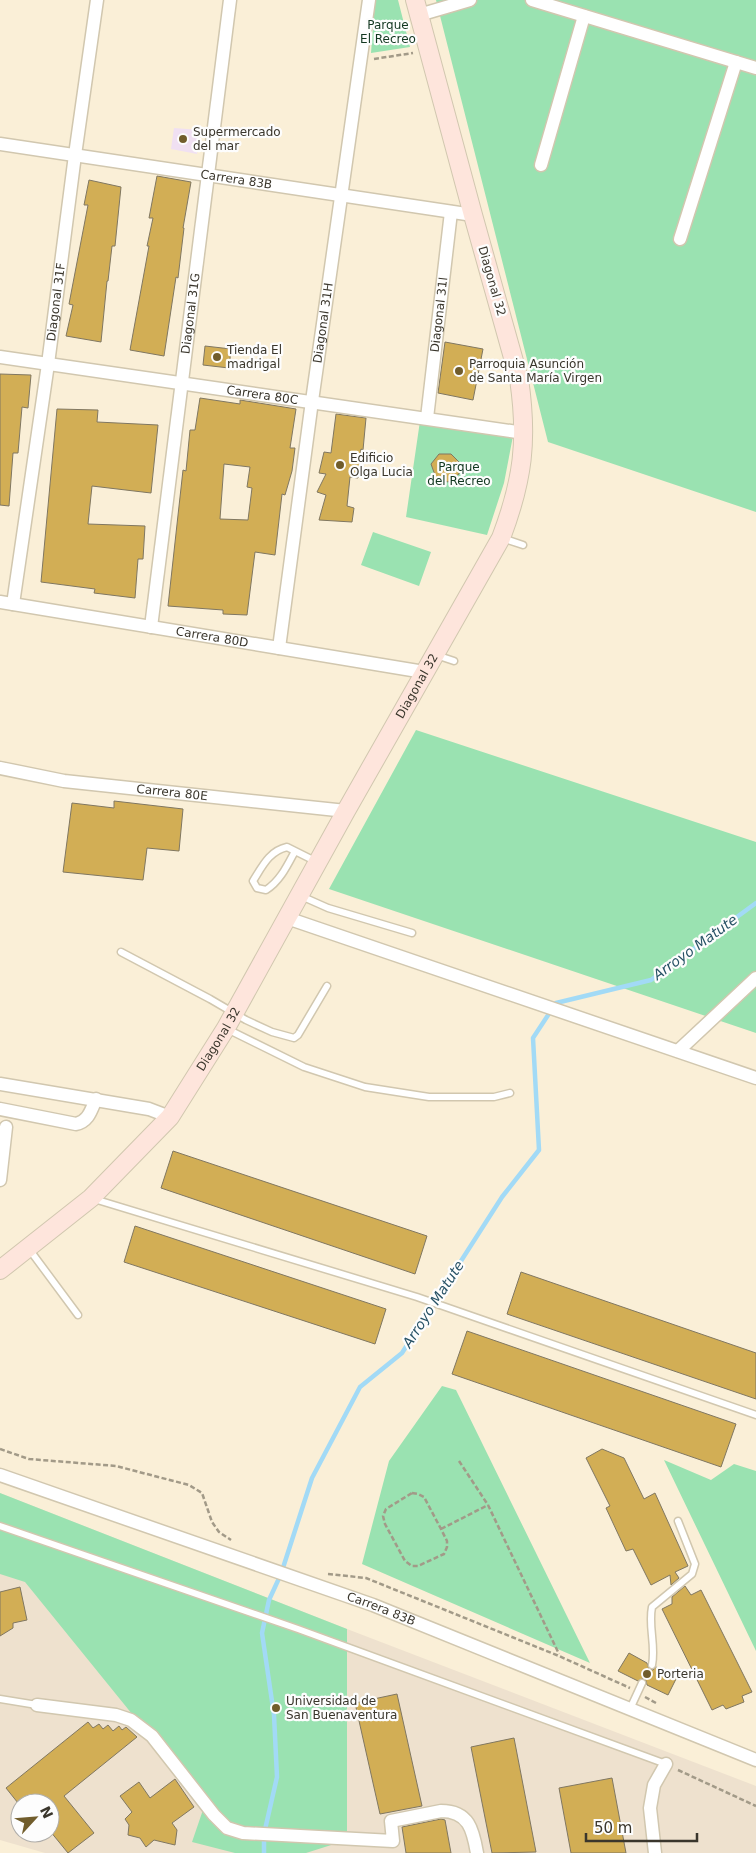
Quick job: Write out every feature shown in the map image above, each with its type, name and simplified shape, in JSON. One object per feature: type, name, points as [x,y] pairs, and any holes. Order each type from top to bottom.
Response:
[{"type":"street","name":"Diagonal 31F","points":[[13,604],[48,364],[97,0]]},
{"type":"street","name":"Diagonal 31G","points":[[151,627],[230,0]]},
{"type":"street","name":"Diagonal 31H","points":[[279,648],[369,0]]},
{"type":"street","points":[[417,7],[470,0]]},
{"type":"street","points":[[532,0],[756,68]]},
{"type":"street","name":"Diagonal 32","points":[[0,1270],[91,1198],[170,1117],[226,1028],[434,654],[501,538],[514,504],[521,469],[524,433],[520,379],[473,215],[417,7]]},
{"type":"street","points":[[541,165],[584,16]]},
{"type":"street","points":[[680,239],[736,62]]},
{"type":"street","name":"Carrera 83B","points":[[0,144],[473,215]]},
{"type":"street","name":"Diagonal 31I","points":[[427,418],[451,212]]},
{"type":"street","name":"Carrera 80C","points":[[0,357],[524,433]]},
{"type":"street","name":"Carrera 80D","points":[[0,602],[424,672]]},
{"type":"street","name":"Carrera 80E","points":[[0,768],[64,781],[346,811]]},
{"type":"street","points":[[287,918],[756,1078]]},
{"type":"street","points":[[678,1051],[756,978]]},
{"type":"street","points":[[0,1084],[149,1109],[170,1117]]},
{"type":"street","points":[[0,1109],[76,1124],[83,1122],[88,1117],[96,1099]]},
{"type":"street","points":[[0,1180],[6,1126]]},
{"type":"street","name":"Carrera 83B","points":[[0,1475],[373,1605],[756,1760]]},
{"type":"street","points":[[37,1705],[116,1715],[131,1720],[152,1736],[214,1815],[227,1828],[243,1833],[393,1841],[391,1821],[448,1811],[468,1822],[473,1831],[477,1853]]},
{"type":"street","points":[[655,1853],[650,1808],[654,1785],[666,1764]]},
{"type":"lane","points":[[501,538],[524,545]]},
{"type":"lane","points":[[434,654],[454,661]]},
{"type":"lane","points":[[295,851],[282,875],[273,886],[266,890],[257,888],[253,881],[269,856],[281,848],[287,847],[318,862]]},
{"type":"lane","points":[[299,896],[328,908],[412,933]]},
{"type":"lane","points":[[121,952],[235,1012],[246,1020],[272,1032],[294,1038],[298,1036],[327,986]]},
{"type":"lane","points":[[226,1028],[304,1067],[365,1087],[429,1096],[494,1097],[510,1093]]},
{"type":"lane","points":[[91,1198],[417,1297],[756,1415]]},
{"type":"lane","points":[[28,1248],[78,1315]]},
{"type":"lane","points":[[652,1665],[654,1653],[652,1607],[692,1574],[695,1569],[695,1564],[678,1521]]},
{"type":"lane","points":[[0,1526],[298,1629],[666,1764]]},
{"type":"lane","points":[[630,1709],[642,1683]]},
{"type":"lane","points":[[0,1699],[37,1705]]},
{"type":"path","points":[[360,62],[429,50]]},
{"type":"path","points":[[0,1449],[29,1459],[116,1466],[189,1485],[202,1493],[212,1522],[219,1532],[235,1543]]},
{"type":"path","points":[[459,1461],[488,1505],[560,1656]]},
{"type":"path","points":[[412,1493],[418,1494],[424,1497],[441,1529],[447,1541],[444,1554],[418,1566],[412,1566],[405,1560],[385,1524],[383,1516],[386,1509],[412,1493]]},
{"type":"path","points":[[441,1529],[488,1505]]},
{"type":"path","points":[[327,1574],[366,1578],[560,1656],[625,1685],[663,1707]]},
{"type":"path","points":[[666,1764],[756,1806]]},
{"type":"shaded area","points":[[174,128],[200,130],[197,154],[171,149]]},
{"type":"shaded area","name":"Universidad de San Buenaventura","points":[[0,1493],[756,1786],[756,1853],[45,1853],[10,1843],[60,1843],[60,1793],[10,1793],[10,1843],[0,1840]]},
{"type":"green space","name":"Parque El Recreo","points":[[375,0],[398,0],[410,47],[371,53]]},
{"type":"green space","points":[[436,0],[756,0],[756,512],[548,442]]},
{"type":"green space","name":"Parque del Recreo","points":[[420,421],[513,436],[504,483],[487,535],[406,517]]},
{"type":"green space","points":[[373,532],[431,552],[419,586],[361,565]]},
{"type":"green space","points":[[416,730],[756,842],[756,1033],[329,889]]},
{"type":"green space","points":[[442,1386],[456,1390],[590,1663],[362,1564],[389,1461]]},
{"type":"green space","points":[[664,1460],[711,1480],[734,1464],[756,1471],[756,1651]]},
{"type":"green space","points":[[0,1493],[347,1629],[347,1840],[306,1853],[235,1853],[192,1842],[205,1804],[25,1582],[0,1574]]},
{"type":"building","points":[[157,176],[191,182],[183,228],[178,278],[176,277],[164,356],[130,350],[149,246],[147,246],[153,218],[149,218]]},
{"type":"building","points":[[89,180],[121,187],[115,246],[112,246],[107,281],[101,342],[66,336],[73,305],[69,304],[88,205],[84,205]]},
{"type":"building","name":"Parroquia Asunción de Santa María Virgen","points":[[445,342],[483,349],[473,400],[438,393]]},
{"type":"building","name":"Tienda El madrigal","points":[[205,346],[231,349],[229,368],[203,365]]},
{"type":"building","points":[[0,374],[31,375],[28,408],[22,407],[18,453],[13,453],[9,506],[0,505]]},
{"type":"building","points":[[200,398],[240,404],[240,400],[296,409],[290,448],[295,448],[292,471],[285,495],[282,494],[275,555],[255,552],[247,615],[223,614],[223,610],[168,606],[183,470],[186,471],[190,430],[195,430]],"holes":[[[224,464],[250,467],[247,487],[252,488],[248,520],[220,519]]]},
{"type":"building","points":[[57,409],[98,410],[97,422],[158,425],[151,493],[92,486],[88,524],[145,526],[143,559],[138,559],[135,598],[94,593],[95,589],[41,582]]},
{"type":"building","points":[[336,414],[366,418],[358,478],[350,477],[347,506],[354,508],[352,522],[319,520],[326,495],[317,492],[326,474],[319,473],[324,452],[331,453]]},
{"type":"building","points":[[439,454],[451,454],[459,462],[459,474],[448,482],[436,478],[431,464]]},
{"type":"building","points":[[114,801],[183,809],[179,851],[147,848],[143,880],[63,872],[72,803],[114,808]]},
{"type":"building","points":[[173,1151],[427,1236],[415,1274],[161,1188]]},
{"type":"building","points":[[135,1226],[386,1309],[375,1344],[124,1262]]},
{"type":"building","points":[[521,1272],[756,1353],[756,1399],[507,1314]]},
{"type":"building","points":[[467,1331],[736,1424],[721,1467],[452,1374]]},
{"type":"building","points":[[602,1449],[624,1458],[644,1499],[655,1493],[688,1566],[675,1572],[679,1578],[671,1585],[670,1575],[651,1585],[633,1549],[626,1551],[606,1508],[610,1506],[586,1458]]},
{"type":"building","points":[[685,1586],[691,1595],[701,1590],[752,1692],[742,1696],[744,1702],[726,1709],[723,1705],[712,1710],[662,1609],[672,1604],[672,1597]]},
{"type":"building","points":[[20,1587],[27,1620],[13,1623],[13,1628],[0,1636],[0,1592]]},
{"type":"building","name":"Porteria","points":[[629,1653],[647,1663],[649,1669],[653,1670],[656,1667],[677,1677],[668,1695],[647,1685],[644,1678],[638,1681],[618,1671]]},
{"type":"building","points":[[397,1694],[422,1806],[380,1814],[355,1703]]},
{"type":"building","points":[[88,1722],[93,1728],[99,1724],[103,1729],[108,1725],[113,1731],[119,1726],[122,1730],[126,1727],[137,1737],[64,1796],[94,1833],[68,1853],[60,1843],[60,1793],[10,1793],[6,1788]]},
{"type":"building","points":[[514,1738],[536,1852],[492,1853],[471,1747]]},
{"type":"building","points":[[612,1778],[626,1853],[571,1853],[559,1788]]},
{"type":"building","points":[[175,1779],[194,1807],[172,1823],[177,1830],[175,1845],[154,1840],[146,1847],[140,1838],[128,1835],[129,1825],[125,1819],[132,1812],[120,1796],[139,1782],[150,1798]]},
{"type":"building","points":[[441,1819],[445,1820],[451,1853],[406,1853],[402,1827]]},
{"type":"waterway","name":"Arroyo Matute","points":[[264,1853],[264,1834],[277,1777],[274,1715],[262,1633],[269,1600],[281,1574],[312,1478],[360,1387],[402,1353],[502,1197],[539,1150],[533,1038],[556,1003],[651,980],[756,903]]},
{"type":"place","name":"Supermercado del mar","points":[[183,139]]},
{"type":"place","name":"Tienda El madrigal","points":[[217,357]]},
{"type":"place","name":"Parroquia Asunción de Santa María Virgen","points":[[459,371]]},
{"type":"place","name":"Edificio Olga Lucia","points":[[340,465]]},
{"type":"place","name":"Porteria","points":[[647,1674]]},
{"type":"place","name":"Universidad de San Buenaventura","points":[[276,1708]]}]
